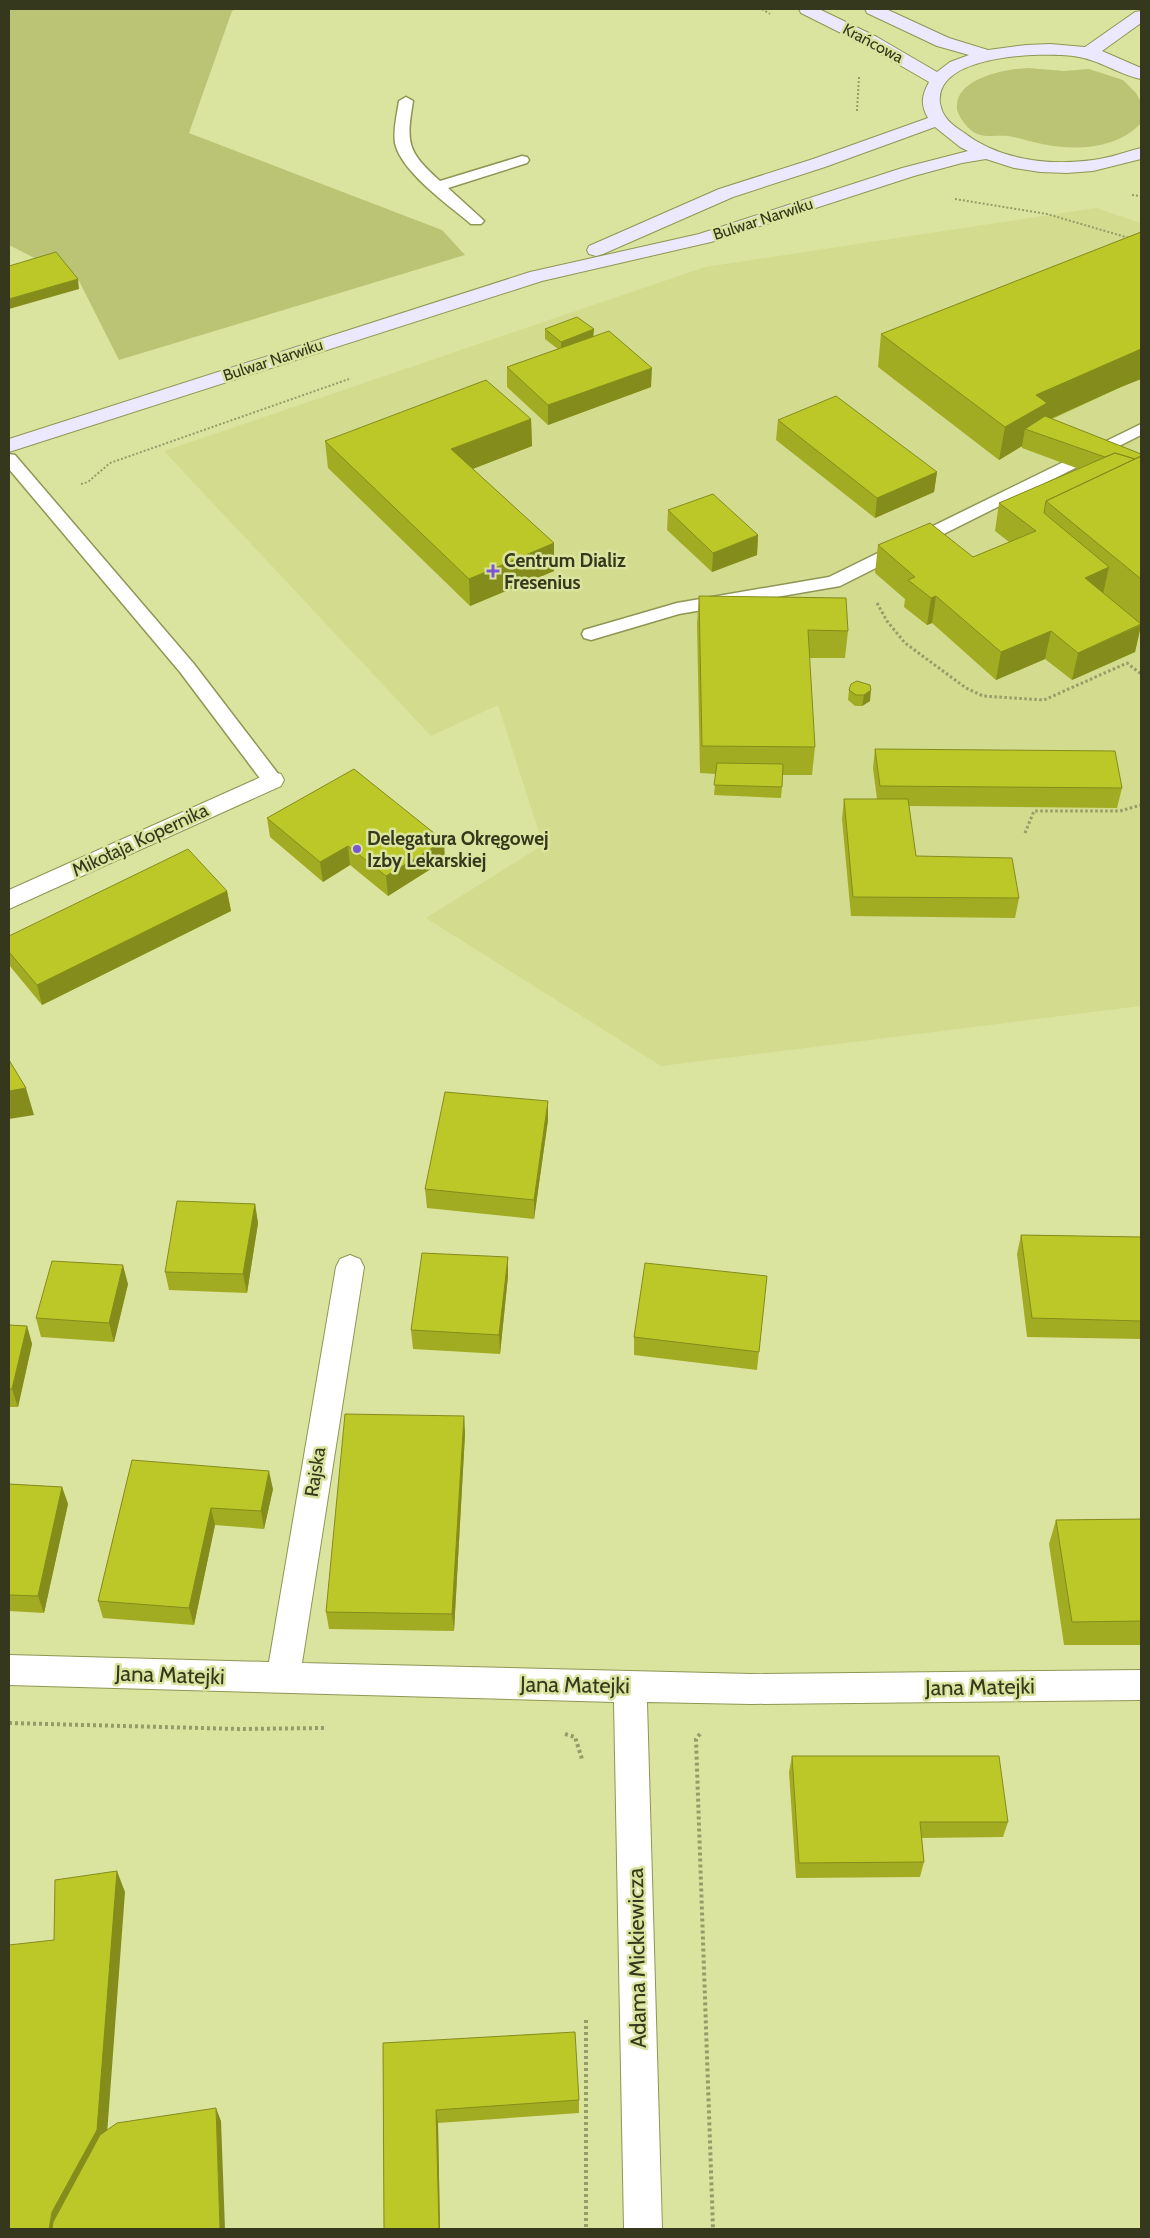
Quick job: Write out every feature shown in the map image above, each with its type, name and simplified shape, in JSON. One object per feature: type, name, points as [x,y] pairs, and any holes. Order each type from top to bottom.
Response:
[{"type":"main road","name":"Krańcowa","points":[[806,9],[871,41],[939,80]]},
{"type":"main road","name":"Krańcowa","points":[[873,9],[943,42],[986,55]]},
{"type":"main road","points":[[1088,53],[1141,16]]},
{"type":"main road","points":[[1141,74],[1118,62],[1088,53],[1048,49],[1016,50],[986,55],[959,65],[939,80],[932,92],[932,106],[938,120],[958,139],[986,154],[1022,163],[1057,168],[1092,166],[1123,161],[1141,153]]},
{"type":"main road","name":"Bulwar Narwiku","points":[[537,276],[726,193],[819,163],[938,120]]},
{"type":"main road","name":"Bulwar Narwiku","points":[[9,446],[537,276],[704,238],[908,172],[961,158],[986,154]]},
{"type":"main road","points":[[1123,161],[1141,164]]},
{"type":"street","name":"Mikołaja Kopernika","points":[[9,900],[272,780]]},
{"type":"street","name":"Rajska","points":[[284,1678],[286,1650],[350,1267]]},
{"type":"street","name":"Jana Matejki","points":[[9,1670],[751,1689],[1141,1685]]},
{"type":"street","name":"Adama Mickiewicza","points":[[630,1686],[643,2229]]},
{"type":"lane","points":[[406,101],[401,129],[402,149],[415,166],[476,221]]},
{"type":"lane","points":[[437,187],[522,160]]},
{"type":"lane","points":[[591,634],[677,609],[834,582],[1137,436]]},
{"type":"lane","points":[[9,459],[187,668],[272,780]]},
{"type":"path","points":[[946,198],[1047,214],[1132,239]]},
{"type":"path","points":[[859,569],[887,621],[904,642],[966,688],[983,696],[1044,700],[1127,663],[1141,674]]},
{"type":"path","points":[[1025,833],[1034,811],[1120,811],[1141,805]]},
{"type":"path","points":[[9,1723],[240,1729],[329,1728]]},
{"type":"path","points":[[706,1727],[696,1739],[713,2229]]},
{"type":"path","points":[[556,1732],[575,1737],[583,1762]]},
{"type":"path","points":[[586,2010],[586,2229]]},
{"type":"shaded area","points":[[9,9],[236,9],[232,11],[189,133],[442,230],[465,255],[119,360],[79,281],[9,245]]},
{"type":"shaded area","points":[[1028,68],[1064,71],[1089,69],[1123,80],[1136,93],[1141,102],[1141,123],[1131,132],[1108,143],[1082,147],[1055,146],[1008,136],[983,135],[969,129],[961,119],[957,109],[958,98],[964,90],[983,77],[1007,70]]},
{"type":"shaded area","points":[[1096,208],[1141,223],[1141,1006],[661,1066],[426,918],[543,845],[498,705],[431,736],[164,451],[705,267]]},
{"type":"building","points":[[1141,232],[1141,349],[1036,395],[1047,403],[1005,427],[881,334]]},
{"type":"building","points":[[56,252],[78,279],[9,299],[9,266]]},
{"type":"building","points":[[577,317],[594,329],[561,342],[545,329]]},
{"type":"building","points":[[609,331],[652,368],[548,405],[507,367]]},
{"type":"building","points":[[486,380],[531,419],[451,449],[554,543],[469,579],[325,441]]},
{"type":"building","points":[[836,396],[937,472],[877,498],[778,420]]},
{"type":"building","points":[[1045,416],[1141,454],[1141,456],[1135,459],[1115,453],[1105,457],[1025,429]]},
{"type":"building","points":[[1115,453],[1135,459],[1046,501],[1044,513],[1109,567],[1085,578],[1141,624],[1078,653],[1051,631],[1001,652],[936,596],[931,598],[908,580],[915,577],[878,545],[930,523],[973,557],[1036,531],[999,503]]},
{"type":"building","points":[[1141,456],[1141,579],[1046,501]]},
{"type":"building","points":[[713,494],[758,535],[713,553],[668,510]]},
{"type":"building","points":[[699,596],[846,598],[848,631],[808,630],[815,747],[702,746]]},
{"type":"building","points":[[857,681],[870,685],[871,690],[864,695],[856,695],[849,690],[851,684]]},
{"type":"building","points":[[875,749],[1115,751],[1122,788],[880,786]]},
{"type":"building","points":[[717,763],[783,764],[782,787],[714,785]]},
{"type":"building","name":"Delegatura Okręgowej Izby Lekarskiej","points":[[354,769],[444,841],[386,876],[348,846],[320,862],[267,818]]},
{"type":"building","points":[[844,799],[908,799],[916,856],[1012,858],[1019,898],[853,897]]},
{"type":"building","points":[[188,849],[227,891],[37,985],[9,952],[9,936]]},
{"type":"building","points":[[9,1060],[26,1088],[9,1091]]},
{"type":"building","points":[[445,1092],[548,1101],[534,1200],[425,1189]]},
{"type":"building","points":[[177,1201],[255,1204],[243,1274],[165,1272]]},
{"type":"building","points":[[1021,1235],[1141,1237],[1141,1321],[1032,1318]]},
{"type":"building","points":[[422,1253],[508,1257],[499,1335],[411,1330]]},
{"type":"building","points":[[52,1261],[123,1265],[109,1323],[36,1318]]},
{"type":"building","points":[[645,1263],[767,1276],[759,1352],[634,1337]]},
{"type":"building","points":[[9,1325],[27,1326],[12,1389],[9,1389]]},
{"type":"building","points":[[345,1414],[464,1416],[452,1614],[326,1612]]},
{"type":"building","points":[[132,1460],[269,1471],[261,1511],[211,1508],[189,1608],[98,1601]]},
{"type":"building","points":[[9,1484],[62,1487],[38,1596],[9,1595]]},
{"type":"building","points":[[1141,1519],[1141,1621],[1072,1622],[1056,1520]]},
{"type":"building","points":[[792,1756],[999,1756],[1008,1822],[920,1822],[924,1862],[799,1863]]},
{"type":"building","points":[[117,1871],[97,2130],[52,2212],[49,2229],[9,2229],[9,1945],[54,1940],[55,1880]]},
{"type":"building","points":[[575,2032],[579,2100],[436,2110],[439,2229],[384,2229],[383,2043]]},
{"type":"building","points":[[216,2108],[220,2229],[52,2229],[53,2222],[100,2135],[117,2123]]},
{"type":"place","name":"Centrum Dializ Fresenius","points":[[493,571]]},
{"type":"place","name":"Delegatura Okręgowej Izby Lekarskiej","points":[[357,849]]}]
